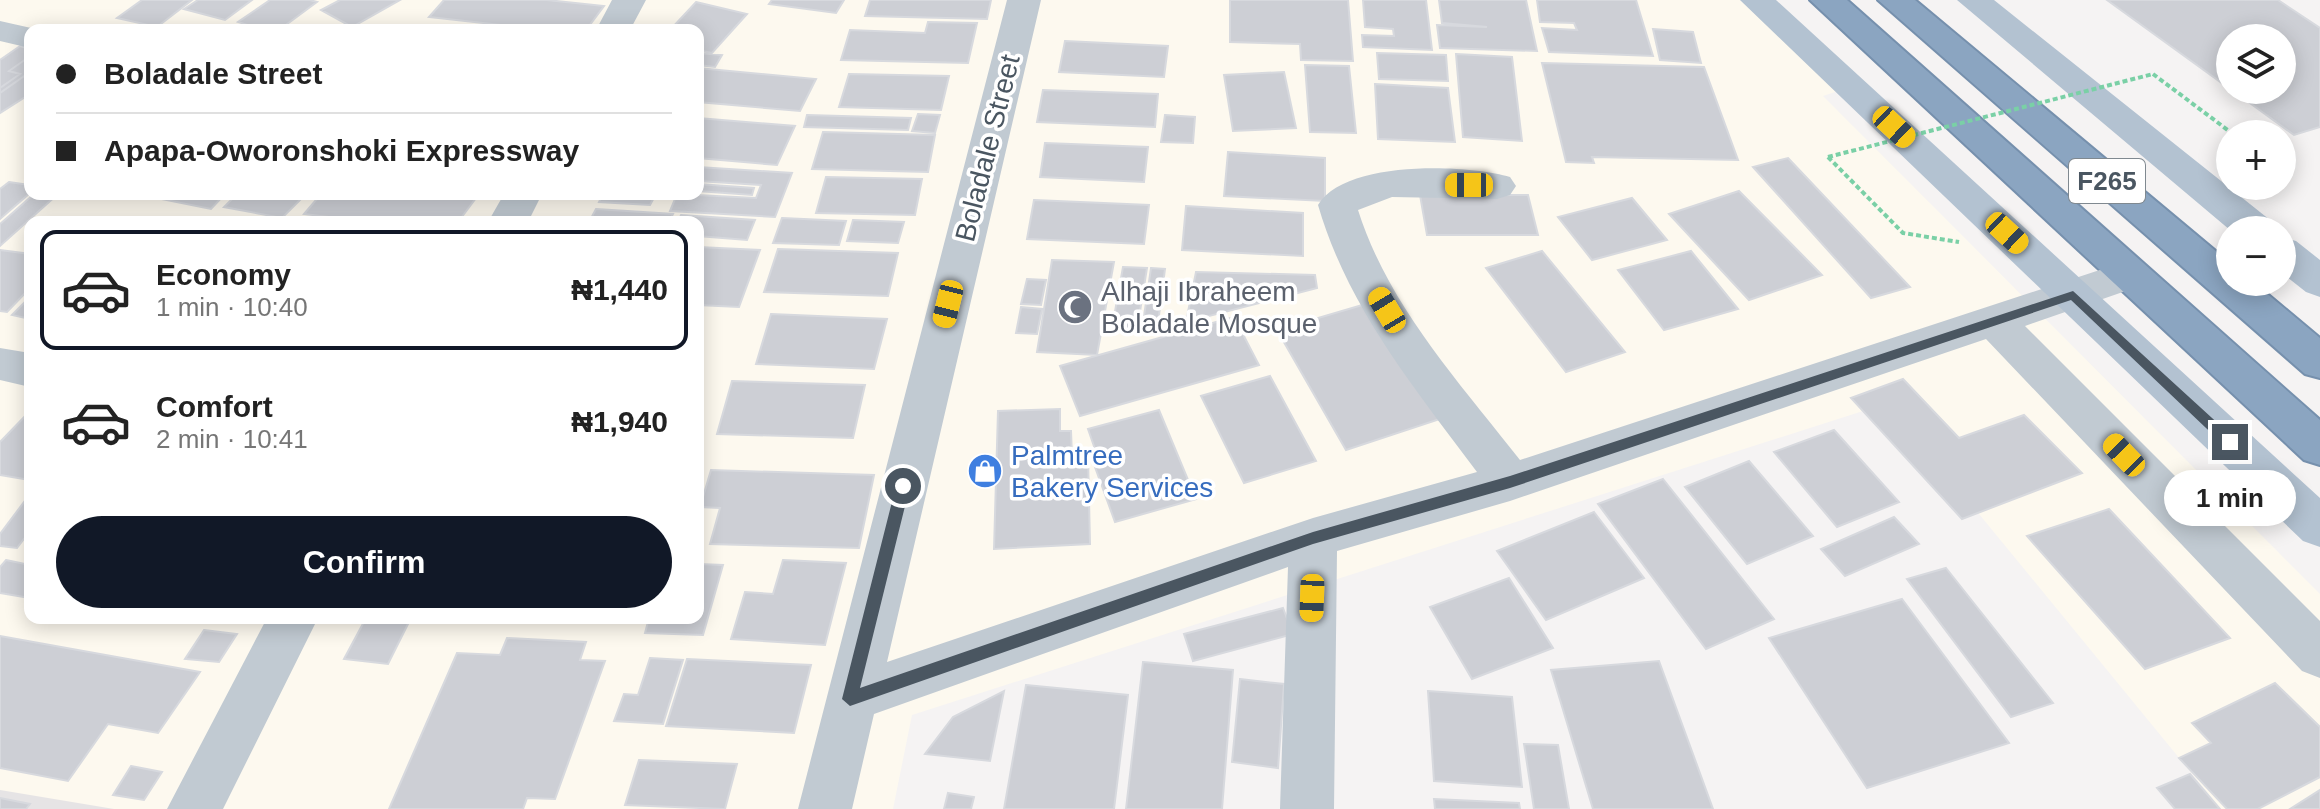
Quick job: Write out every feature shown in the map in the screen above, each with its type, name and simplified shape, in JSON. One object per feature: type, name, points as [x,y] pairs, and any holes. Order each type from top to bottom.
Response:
[{"type":"highway","name":"F265","points":[[1827,0],[2320,447]]},
{"type":"highway","name":"F265","points":[[1895,0],[2320,362]]},
{"type":"main road","points":[[1757,0],[2320,527]]},
{"type":"main road","points":[[1974,0],[2239,216]]},
{"type":"main road","points":[[2296,262],[2320,282]]},
{"type":"street","points":[[616,24],[629,0]]},
{"type":"street","name":"Boladale Street","points":[[825,809],[1024,0]]},
{"type":"street","points":[[0,31],[24,37]]},
{"type":"street","points":[[1497,186],[1386,185],[1351,193],[1337,205],[1341,226],[1358,262],[1401,334],[1510,482]]},
{"type":"street","points":[[850,699],[1313,538],[1510,482],[2129,275]]},
{"type":"street","points":[[1994,321],[2320,655]]},
{"type":"street","points":[[0,364],[24,369]]},
{"type":"street","points":[[1307,809],[1313,538]]},
{"type":"street","points":[[194,809],[290,624]]},
{"type":"path","points":[[1903,233],[1828,157],[2153,74],[2216,121]]},
{"type":"shaded area","points":[[0,0],[1740,0],[1838,91],[1823,96],[2320,594],[2320,809],[2221,809],[1888,403],[912,715],[893,809],[0,809]]},
{"type":"shaded area","points":[[0,790],[114,809],[0,809]]},
{"type":"building","points":[[142,0],[192,0],[161,24],[117,18]]},
{"type":"building","points":[[198,0],[252,0],[225,20],[184,9]]},
{"type":"building","points":[[270,0],[317,2],[287,24],[238,22]]},
{"type":"building","points":[[340,0],[400,0],[357,24],[347,24],[321,10]]},
{"type":"building","points":[[444,0],[547,0],[604,6],[590,24],[493,24],[429,17]]},
{"type":"building","points":[[772,0],[844,0],[836,13],[769,4]]},
{"type":"building","points":[[870,0],[991,0],[987,19],[865,16]]},
{"type":"building","points":[[1230,0],[1348,0],[1353,61],[1301,60],[1300,44],[1230,42]]},
{"type":"building","points":[[1363,0],[1426,0],[1432,50],[1363,47],[1362,35],[1394,36],[1393,29],[1365,27]]},
{"type":"building","points":[[1439,0],[1526,0],[1537,51],[1440,48],[1437,25],[1487,27],[1442,23]]},
{"type":"building","points":[[1537,0],[1636,0],[1653,56],[1549,52],[1542,28],[1577,30],[1574,23],[1540,22]]},
{"type":"building","points":[[2107,0],[2278,0],[2320,28],[2320,127],[2296,134],[2296,120],[2273,120],[2251,104],[2296,104],[2296,24],[2216,24],[2216,79]]},
{"type":"building","points":[[696,2],[747,14],[712,53],[704,51],[704,24],[676,24]]},
{"type":"building","points":[[928,22],[977,23],[968,63],[841,60],[850,30],[925,33]]},
{"type":"building","points":[[1653,29],[1693,32],[1701,63],[1660,60]]},
{"type":"building","points":[[1065,41],[1168,46],[1164,77],[1059,72]]},
{"type":"building","points":[[20,46],[24,47],[24,76],[0,93],[0,60]]},
{"type":"building","points":[[1377,53],[1446,55],[1448,81],[1379,79]]},
{"type":"building","points":[[704,54],[722,55],[715,67],[704,66]]},
{"type":"building","points":[[1456,54],[1512,57],[1522,141],[1463,137]]},
{"type":"building","points":[[24,60],[24,98],[0,113],[0,88],[20,74],[9,71]]},
{"type":"building","points":[[1542,63],[1704,67],[1738,160],[1592,157],[1594,163],[1566,162]]},
{"type":"building","points":[[1305,65],[1349,66],[1356,133],[1310,132]]},
{"type":"building","points":[[704,69],[816,79],[800,111],[704,103]]},
{"type":"building","points":[[1284,72],[1296,128],[1233,131],[1224,75]]},
{"type":"building","points":[[849,74],[949,76],[941,110],[839,107]]},
{"type":"building","points":[[1375,84],[1448,88],[1455,142],[1378,139]]},
{"type":"building","points":[[1043,90],[1158,94],[1155,127],[1037,122]]},
{"type":"building","points":[[918,114],[940,115],[935,133],[912,131]]},
{"type":"building","points":[[807,115],[911,118],[908,130],[804,127]]},
{"type":"building","points":[[1165,115],[1195,117],[1193,143],[1161,142]]},
{"type":"building","points":[[704,118],[795,126],[777,165],[704,159]]},
{"type":"building","points":[[823,132],[935,135],[928,172],[812,169]]},
{"type":"building","points":[[1045,143],[1148,147],[1144,182],[1040,177]]},
{"type":"building","points":[[1228,152],[1325,158],[1325,201],[1224,196]]},
{"type":"building","points":[[1788,158],[1910,287],[1871,298],[1753,167]]},
{"type":"building","points":[[704,167],[792,173],[775,217],[670,211],[675,200],[704,200],[704,195],[756,198],[761,185],[704,181]]},
{"type":"building","points":[[826,177],[922,179],[915,215],[816,213]]},
{"type":"building","points":[[9,182],[24,184],[24,198],[0,219],[0,189]]},
{"type":"building","points":[[704,184],[754,188],[752,195],[704,191]]},
{"type":"building","points":[[1739,191],[1822,275],[1749,300],[1669,214]]},
{"type":"building","points":[[1420,195],[1528,195],[1538,235],[1427,235]]},
{"type":"building","points":[[1632,198],[1667,240],[1592,260],[1558,217]]},
{"type":"building","points":[[27,200],[51,200],[33,216],[24,216],[24,224],[0,246],[0,224]]},
{"type":"building","points":[[166,200],[219,200],[211,209]]},
{"type":"building","points":[[231,200],[300,200],[284,216],[224,207]]},
{"type":"building","points":[[316,200],[474,200],[462,216],[304,214]]},
{"type":"building","points":[[600,200],[653,200],[650,205]]},
{"type":"building","points":[[1034,200],[1149,205],[1144,244],[1027,239]]},
{"type":"building","points":[[1186,206],[1303,213],[1303,256],[1182,250]]},
{"type":"building","points":[[596,209],[673,214],[672,216],[592,216]]},
{"type":"building","points":[[704,217],[755,220],[747,240],[704,236]]},
{"type":"building","points":[[782,218],[846,221],[839,245],[773,243]]},
{"type":"building","points":[[853,220],[904,222],[898,243],[847,241]]},
{"type":"building","points":[[704,247],[760,250],[739,307],[704,305]]},
{"type":"building","points":[[778,249],[898,253],[888,296],[764,292]]},
{"type":"building","points":[[0,250],[24,253],[24,294],[7,312],[0,311]]},
{"type":"building","points":[[1542,251],[1625,352],[1566,372],[1486,268]]},
{"type":"building","points":[[1691,251],[1738,309],[1664,330],[1618,270]]},
{"type":"building","name":"Alhaji Ibraheem Boladale Mosque","points":[[1052,260],[1114,262],[1097,355],[1037,352]]},
{"type":"building","points":[[1123,267],[1147,268],[1137,330],[1112,328]]},
{"type":"building","points":[[1151,268],[1165,269],[1157,331],[1142,330]]},
{"type":"building","points":[[1196,272],[1315,275],[1317,288],[1186,322]]},
{"type":"building","points":[[1027,279],[1046,280],[1041,305],[1021,304]]},
{"type":"building","points":[[1376,301],[1452,415],[1346,450],[1277,330]]},
{"type":"building","points":[[24,303],[24,318],[12,315]]},
{"type":"building","points":[[1021,307],[1042,309],[1037,334],[1016,333]]},
{"type":"building","points":[[771,314],[887,319],[874,369],[756,364]]},
{"type":"building","points":[[1234,317],[1259,365],[1080,416],[1060,366]]},
{"type":"building","points":[[1270,376],[1316,461],[1244,483],[1201,396]]},
{"type":"building","points":[[1903,379],[1959,438],[2024,415],[2082,473],[1962,519],[1851,398]]},
{"type":"building","points":[[732,381],[865,385],[853,438],[717,434]]},
{"type":"building","points":[[1060,409],[1060,431],[1071,431],[1072,456],[1088,455],[1090,544],[994,549],[998,411]]},
{"type":"building","points":[[1159,410],[1196,499],[1115,522],[1091,456],[1097,455],[1088,429]]},
{"type":"building","points":[[24,417],[24,479],[0,475],[0,442]]},
{"type":"building","points":[[1834,430],[1899,502],[1837,527],[1774,452]]},
{"type":"building","points":[[1749,461],[1813,536],[1747,564],[1685,487]]},
{"type":"building","points":[[711,470],[874,475],[859,548],[710,544],[720,508],[704,507],[704,494]]},
{"type":"building","points":[[1663,479],[1774,619],[1706,649],[1598,504]]},
{"type":"building","points":[[24,502],[24,539],[17,548],[0,546],[0,534]]},
{"type":"building","points":[[2109,509],[2230,638],[2145,669],[2027,536]]},
{"type":"building","points":[[1594,512],[1644,578],[1546,620],[1497,551]]},
{"type":"building","points":[[1894,517],[1919,544],[1845,576],[1821,549]]},
{"type":"building","points":[[6,560],[24,564],[24,597],[0,593],[0,567]]},
{"type":"building","points":[[783,560],[846,563],[825,645],[731,639],[745,592],[773,594]]},
{"type":"building","points":[[704,564],[723,565],[703,635],[645,633],[647,624],[704,624]]},
{"type":"building","points":[[1946,568],[2053,703],[2011,717],[1907,579]]},
{"type":"building","points":[[1509,578],[1553,648],[1472,679],[1430,607]]},
{"type":"building","points":[[1902,599],[2009,743],[1867,788],[1769,638]]},
{"type":"building","points":[[1283,608],[1293,634],[1193,661],[1184,634]]},
{"type":"building","points":[[363,624],[408,624],[388,664],[344,659]]},
{"type":"building","points":[[204,630],[237,634],[219,662],[185,659]]},
{"type":"building","points":[[0,636],[200,672],[158,733],[108,724],[68,781],[0,768]]},
{"type":"building","points":[[507,638],[586,642],[580,660],[605,661],[555,799],[527,798],[523,809],[389,809],[457,653],[500,655]]},
{"type":"building","points":[[650,658],[683,660],[663,724],[614,721],[624,694],[638,695]]},
{"type":"building","points":[[687,659],[811,665],[794,733],[666,726]]},
{"type":"building","points":[[1659,661],[1713,809],[1593,809],[1551,670]]},
{"type":"building","points":[[1143,662],[1233,670],[1222,809],[1126,809]]},
{"type":"building","points":[[1240,679],[1284,684],[1278,768],[1232,762]]},
{"type":"building","points":[[2275,683],[2320,727],[2320,777],[2258,809],[2227,809],[2179,758],[2211,743],[2192,723]]},
{"type":"building","points":[[1026,685],[1128,695],[1114,809],[1004,809]]},
{"type":"building","points":[[1004,691],[990,761],[925,754],[953,717]]},
{"type":"building","points":[[1428,691],[1512,697],[1522,787],[1434,781]]},
{"type":"building","points":[[1524,744],[1558,745],[1569,809],[1534,809]]},
{"type":"building","points":[[639,760],[737,764],[725,809],[625,805]]},
{"type":"building","points":[[131,766],[162,772],[144,800],[113,795]]},
{"type":"building","points":[[2190,774],[2220,809],[2175,809],[2157,788]]},
{"type":"building","points":[[2320,790],[2320,809],[2290,809]]},
{"type":"building","points":[[948,793],[974,797],[971,809],[944,809]]},
{"type":"building","points":[[0,798],[30,804],[26,809],[0,809]]},
{"type":"building","points":[[1434,799],[1519,803],[1520,809],[1435,809]]},
{"type":"place","name":"Alhaji Ibraheem Boladale Mosque","points":[[1075,307]]},
{"type":"place","name":"Palmtree Bakery Services","points":[[985,471]]},
{"type":"route","points":[[903,486],[850,699],[1313,538],[1510,482],[2073,295],[2230,442]]}]
